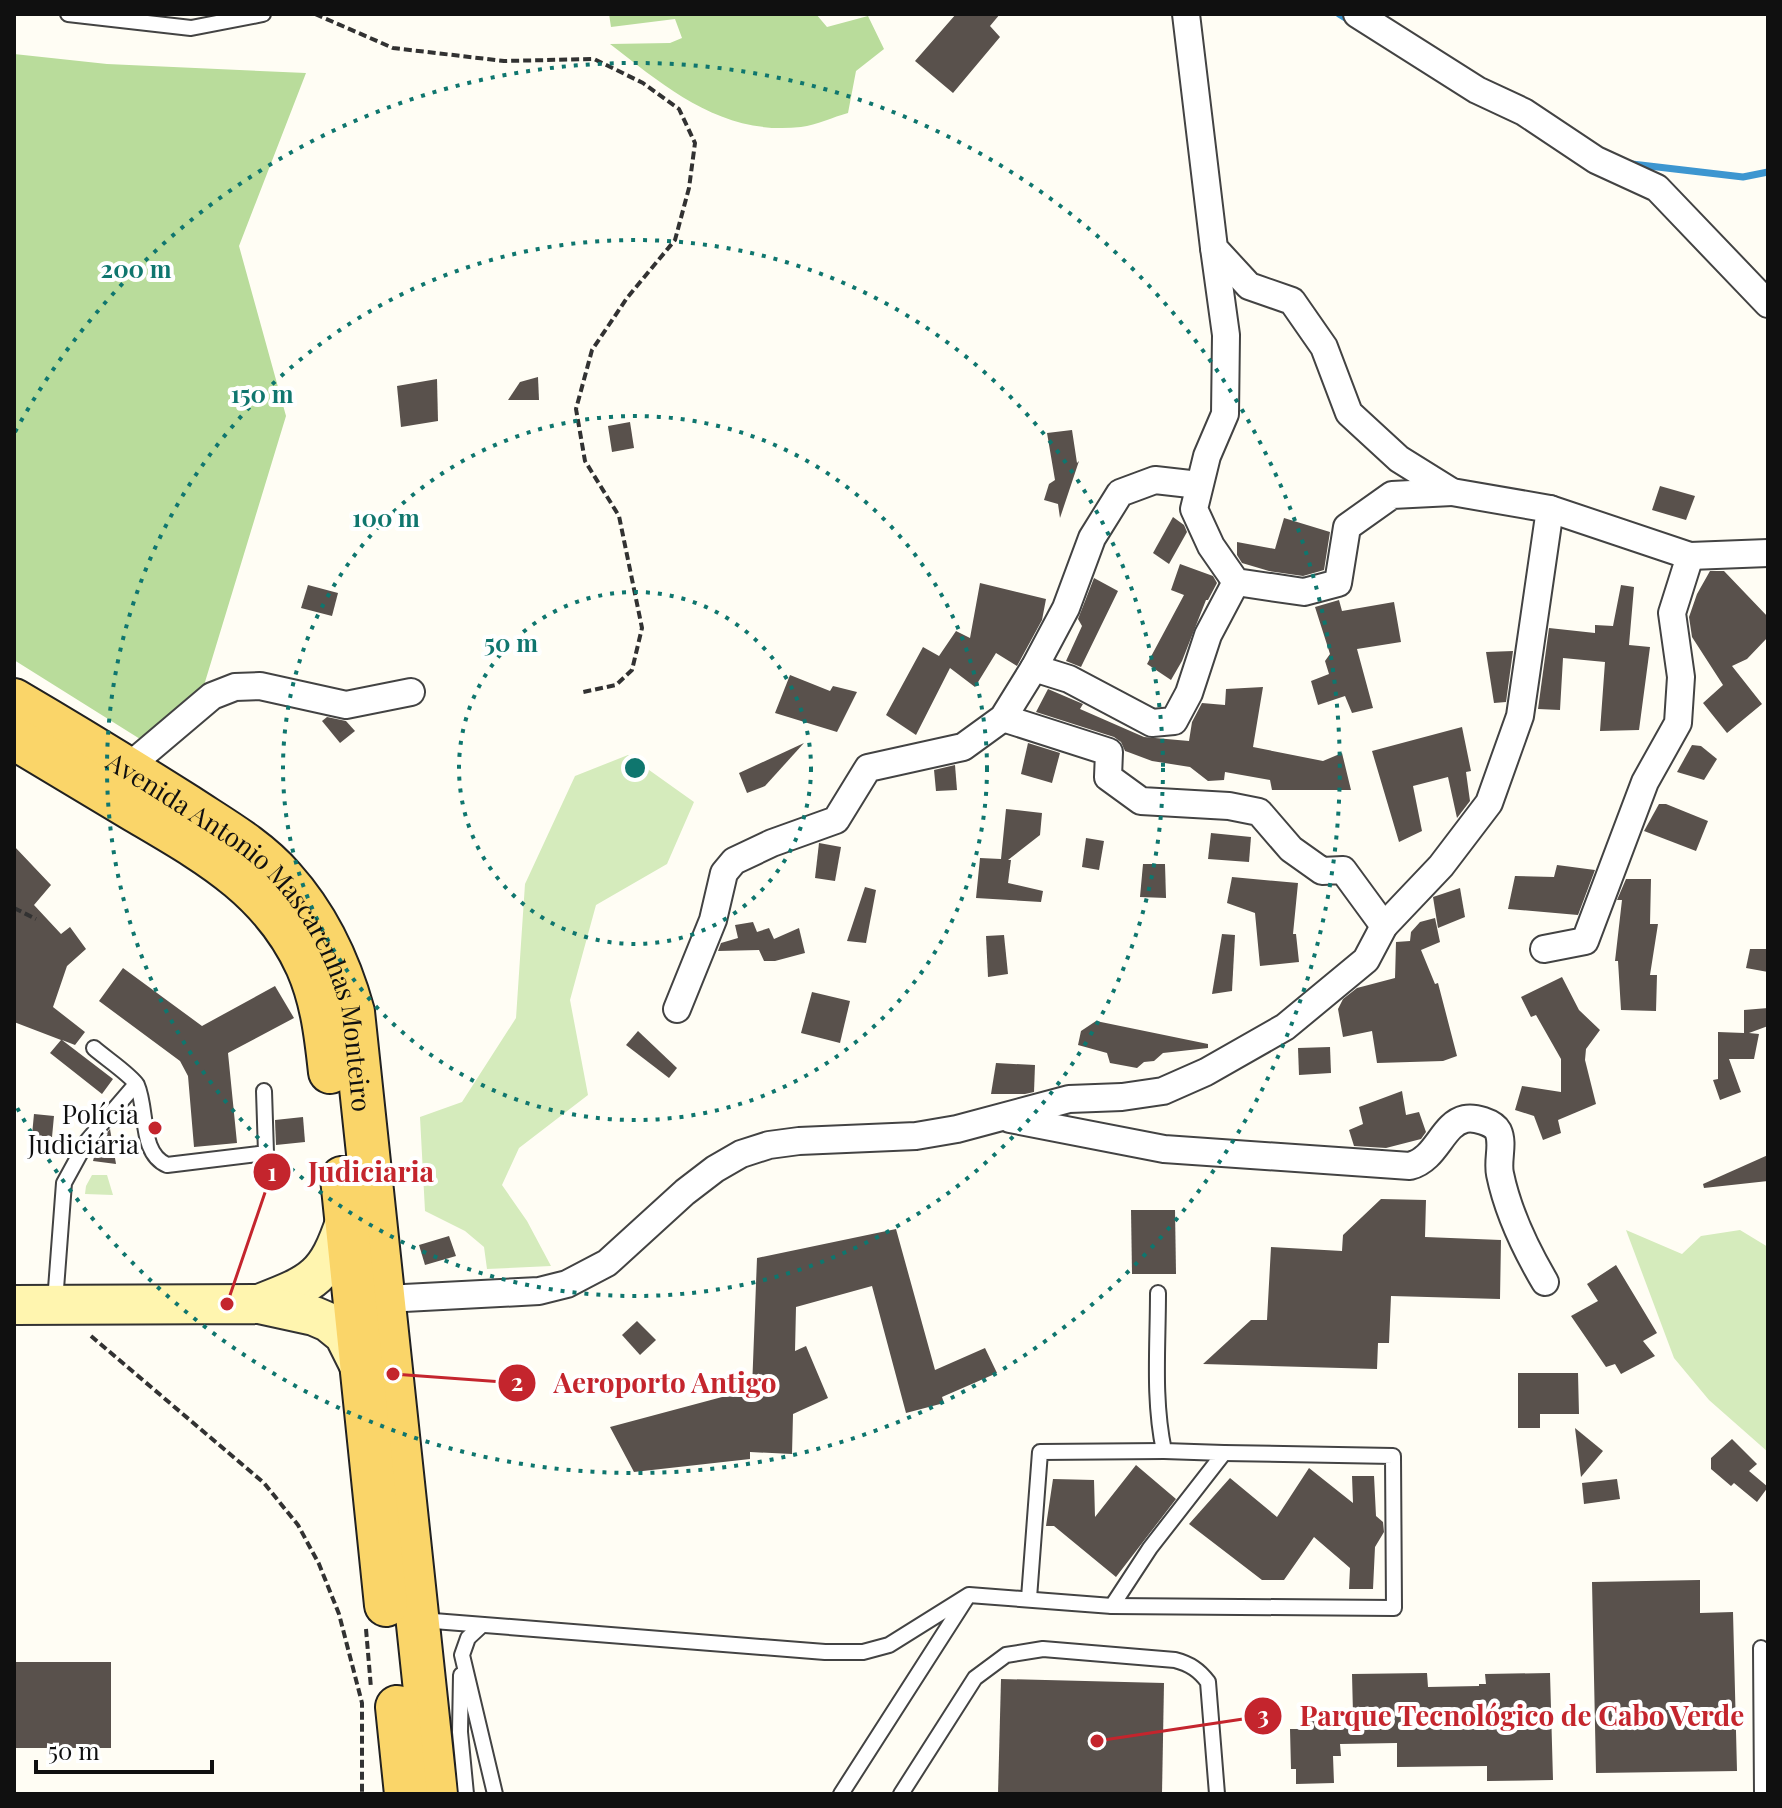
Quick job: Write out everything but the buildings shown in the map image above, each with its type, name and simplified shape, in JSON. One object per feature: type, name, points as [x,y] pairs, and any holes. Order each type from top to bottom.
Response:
[{"type":"main road","name":"Avenida Antonio Mascarenhas Monteiro","points":[[14,700],[127,768],[259,854],[302,900],[334,954],[353,1012],[436,1794]]},
{"type":"main road","name":"Avenida Antonio Mascarenhas Monteiro","points":[[14,738],[192,844],[241,878],[278,918],[307,966],[324,1019],[406,1794]]},
{"type":"main road","points":[[259,1304],[306,1285],[321,1272],[337,1247],[346,1219]]},
{"type":"main road","points":[[14,1305],[259,1304],[328,1322],[344,1335],[361,1369]]},
{"type":"street","points":[[1186,14],[1226,335],[1225,414],[1207,456],[1194,509],[1211,546],[1236,582],[1304,592],[1338,583],[1347,527],[1392,495],[1452,492],[1550,509],[1690,556],[1768,553]]},
{"type":"street","points":[[1357,14],[1477,90],[1524,112],[1596,160],[1657,188],[1768,304]]},
{"type":"street","points":[[1214,248],[1249,286],[1292,301],[1324,347],[1349,413],[1399,459],[1452,492]]},
{"type":"street","points":[[677,1009],[713,920],[724,873],[734,861],[772,843],[836,820],[868,768],[963,747],[1003,718],[1066,608],[1092,538],[1120,493],[1155,480],[1199,485]]},
{"type":"street","points":[[385,1299],[539,1291],[567,1284],[607,1263],[715,1169],[741,1154],[769,1145],[916,1136],[1002,1118],[1069,1099],[1122,1097],[1163,1091],[1206,1072],[1285,1027],[1366,960],[1384,926],[1441,866],[1489,803],[1520,716],[1550,509]]},
{"type":"street","points":[[1544,949],[1585,941],[1645,782],[1678,723],[1681,677],[1672,613],[1690,556]]},
{"type":"street","points":[[1034,668],[1069,679],[1152,723],[1174,721],[1189,693],[1208,635],[1236,582]]},
{"type":"street","points":[[127,768],[212,696],[235,687],[260,686],[346,705],[411,692]]},
{"type":"street","points":[[1003,718],[1109,752],[1108,777],[1141,801],[1229,806],[1259,812],[1291,849],[1322,871],[1343,870],[1384,926]]},
{"type":"street","points":[[1002,1118],[1164,1149],[1410,1166],[1428,1157],[1455,1123],[1476,1119],[1494,1126],[1499,1133],[1498,1167],[1503,1188],[1518,1232],[1545,1282]]},
{"type":"lane","points":[[68,14],[191,28],[263,14]]},
{"type":"lane","points":[[94,1048],[136,1084],[154,1154],[161,1163],[174,1166],[266,1153],[264,1091]]},
{"type":"lane","points":[[55,1306],[64,1183],[87,1141],[136,1084]]},
{"type":"lane","points":[[1158,1293],[1156,1399],[1164,1451]]},
{"type":"lane","points":[[417,1620],[825,1652],[863,1652],[889,1645],[969,1595],[1112,1606],[1394,1608],[1393,1456],[1164,1451],[1040,1452],[1029,1598]]},
{"type":"lane","points":[[1112,1606],[1150,1548],[1224,1453]]},
{"type":"lane","points":[[841,1794],[969,1595]]},
{"type":"lane","points":[[466,1794],[460,1732],[462,1655],[468,1638],[482,1625]]},
{"type":"lane","points":[[1761,1648],[1762,1794]]},
{"type":"lane","points":[[901,1794],[975,1678],[1006,1655],[1043,1649],[1175,1660],[1189,1664],[1201,1673],[1208,1682],[1217,1794]]},
{"type":"lane","points":[[462,1655],[495,1794]]},
{"type":"path","points":[[315,14],[393,48],[504,61],[594,59],[643,83],[679,109],[695,143],[689,188],[675,240],[627,298],[592,350],[576,409],[585,461],[619,516],[642,628],[632,670],[616,685],[583,692]]},
{"type":"path","points":[[14,908],[36,919]]},
{"type":"path","points":[[1768,1071],[1768,1077]]},
{"type":"path","points":[[55,1306],[264,1483],[298,1525],[319,1564],[339,1614],[362,1703],[362,1794]]},
{"type":"green space","points":[[609,14],[816,14],[827,27],[868,16],[884,49],[856,71],[848,113],[807,126],[773,128],[722,117],[698,106],[610,44],[670,43],[682,38],[675,19],[611,27]]},
{"type":"green space","points":[[14,54],[107,64],[306,73],[239,246],[286,416],[191,728],[148,744],[14,660]]},
{"type":"green space","points":[[628,755],[694,802],[667,864],[596,905],[570,1000],[588,1095],[519,1148],[502,1185],[527,1221],[551,1266],[487,1269],[484,1247],[465,1231],[425,1211],[420,1117],[462,1102],[516,1018],[525,884],[575,776]]},
{"type":"green space","points":[[92,1175],[107,1175],[113,1195],[85,1194]]},
{"type":"green space","points":[[1626,1230],[1682,1254],[1701,1236],[1740,1230],[1768,1247],[1768,1452],[1709,1400],[1674,1358]]},
{"type":"waterway","points":[[1339,14],[1352,22]]},
{"type":"waterway","points":[[1632,164],[1743,177],[1768,172]]},
{"type":"place","name":"Polícia Judiciária","points":[[155,1128]]},
{"type":"place","name":"Judiciaria","points":[[227,1304]]},
{"type":"place","name":"Aeroporto Antigo","points":[[393,1374]]},
{"type":"place","name":"Parque Tecnológico de Cabo Verde","points":[[1097,1741]]}]
